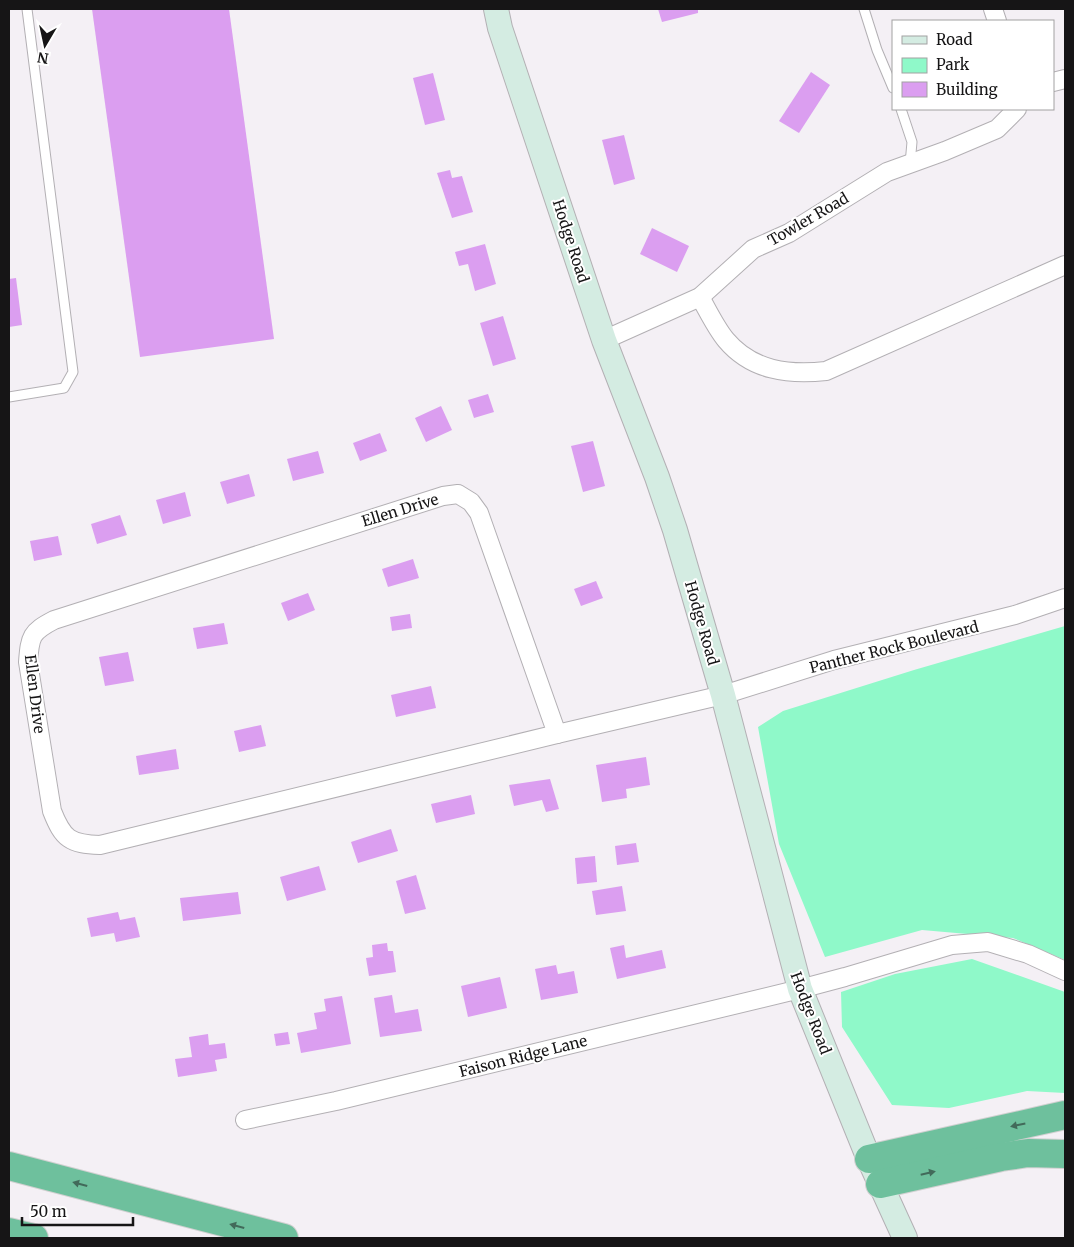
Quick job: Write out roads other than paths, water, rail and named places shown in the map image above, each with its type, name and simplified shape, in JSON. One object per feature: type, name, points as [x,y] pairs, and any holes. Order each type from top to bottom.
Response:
[{"type":"highway","points":[[869,1159],[1065,1115]]},
{"type":"highway","points":[[880,1184],[1001,1157],[1028,1154],[1065,1154]]},
{"type":"highway","points":[[9,1166],[284,1238]]},
{"type":"highway","points":[[9,1232],[34,1238]]},
{"type":"main road","name":"Hodge Road","points":[[496,9],[500,28],[604,340],[657,477],[675,530],[723,695],[800,988],[869,1159],[905,1238]]},
{"type":"street","name":"Towler Road","points":[[604,340],[700,297],[752,250],[789,233],[887,172],[997,129],[1016,110]]},
{"type":"street","points":[[700,297],[727,341],[749,361],[778,371],[805,373],[826,371],[1065,265]]},
{"type":"street","name":"Ellen Drive","points":[[557,734],[479,513],[471,502],[458,494],[443,496],[54,620],[39,628],[32,636],[29,645],[28,662],[52,811],[66,837],[82,844],[100,845],[723,695]]},
{"type":"street","name":"Panther Rock Boulevard","points":[[723,695],[834,660],[1016,616],[1065,598]]},
{"type":"street","name":"Faison Ridge Lane","points":[[244,1120],[336,1102],[845,977],[952,945],[988,942],[1028,954],[1065,971]]},
{"type":"lane","points":[[9,397],[64,388],[73,372],[27,9]]},
{"type":"lane","points":[[864,9],[876,50],[892,86]]},
{"type":"lane","points":[[901,110],[912,142],[910,164]]}]
